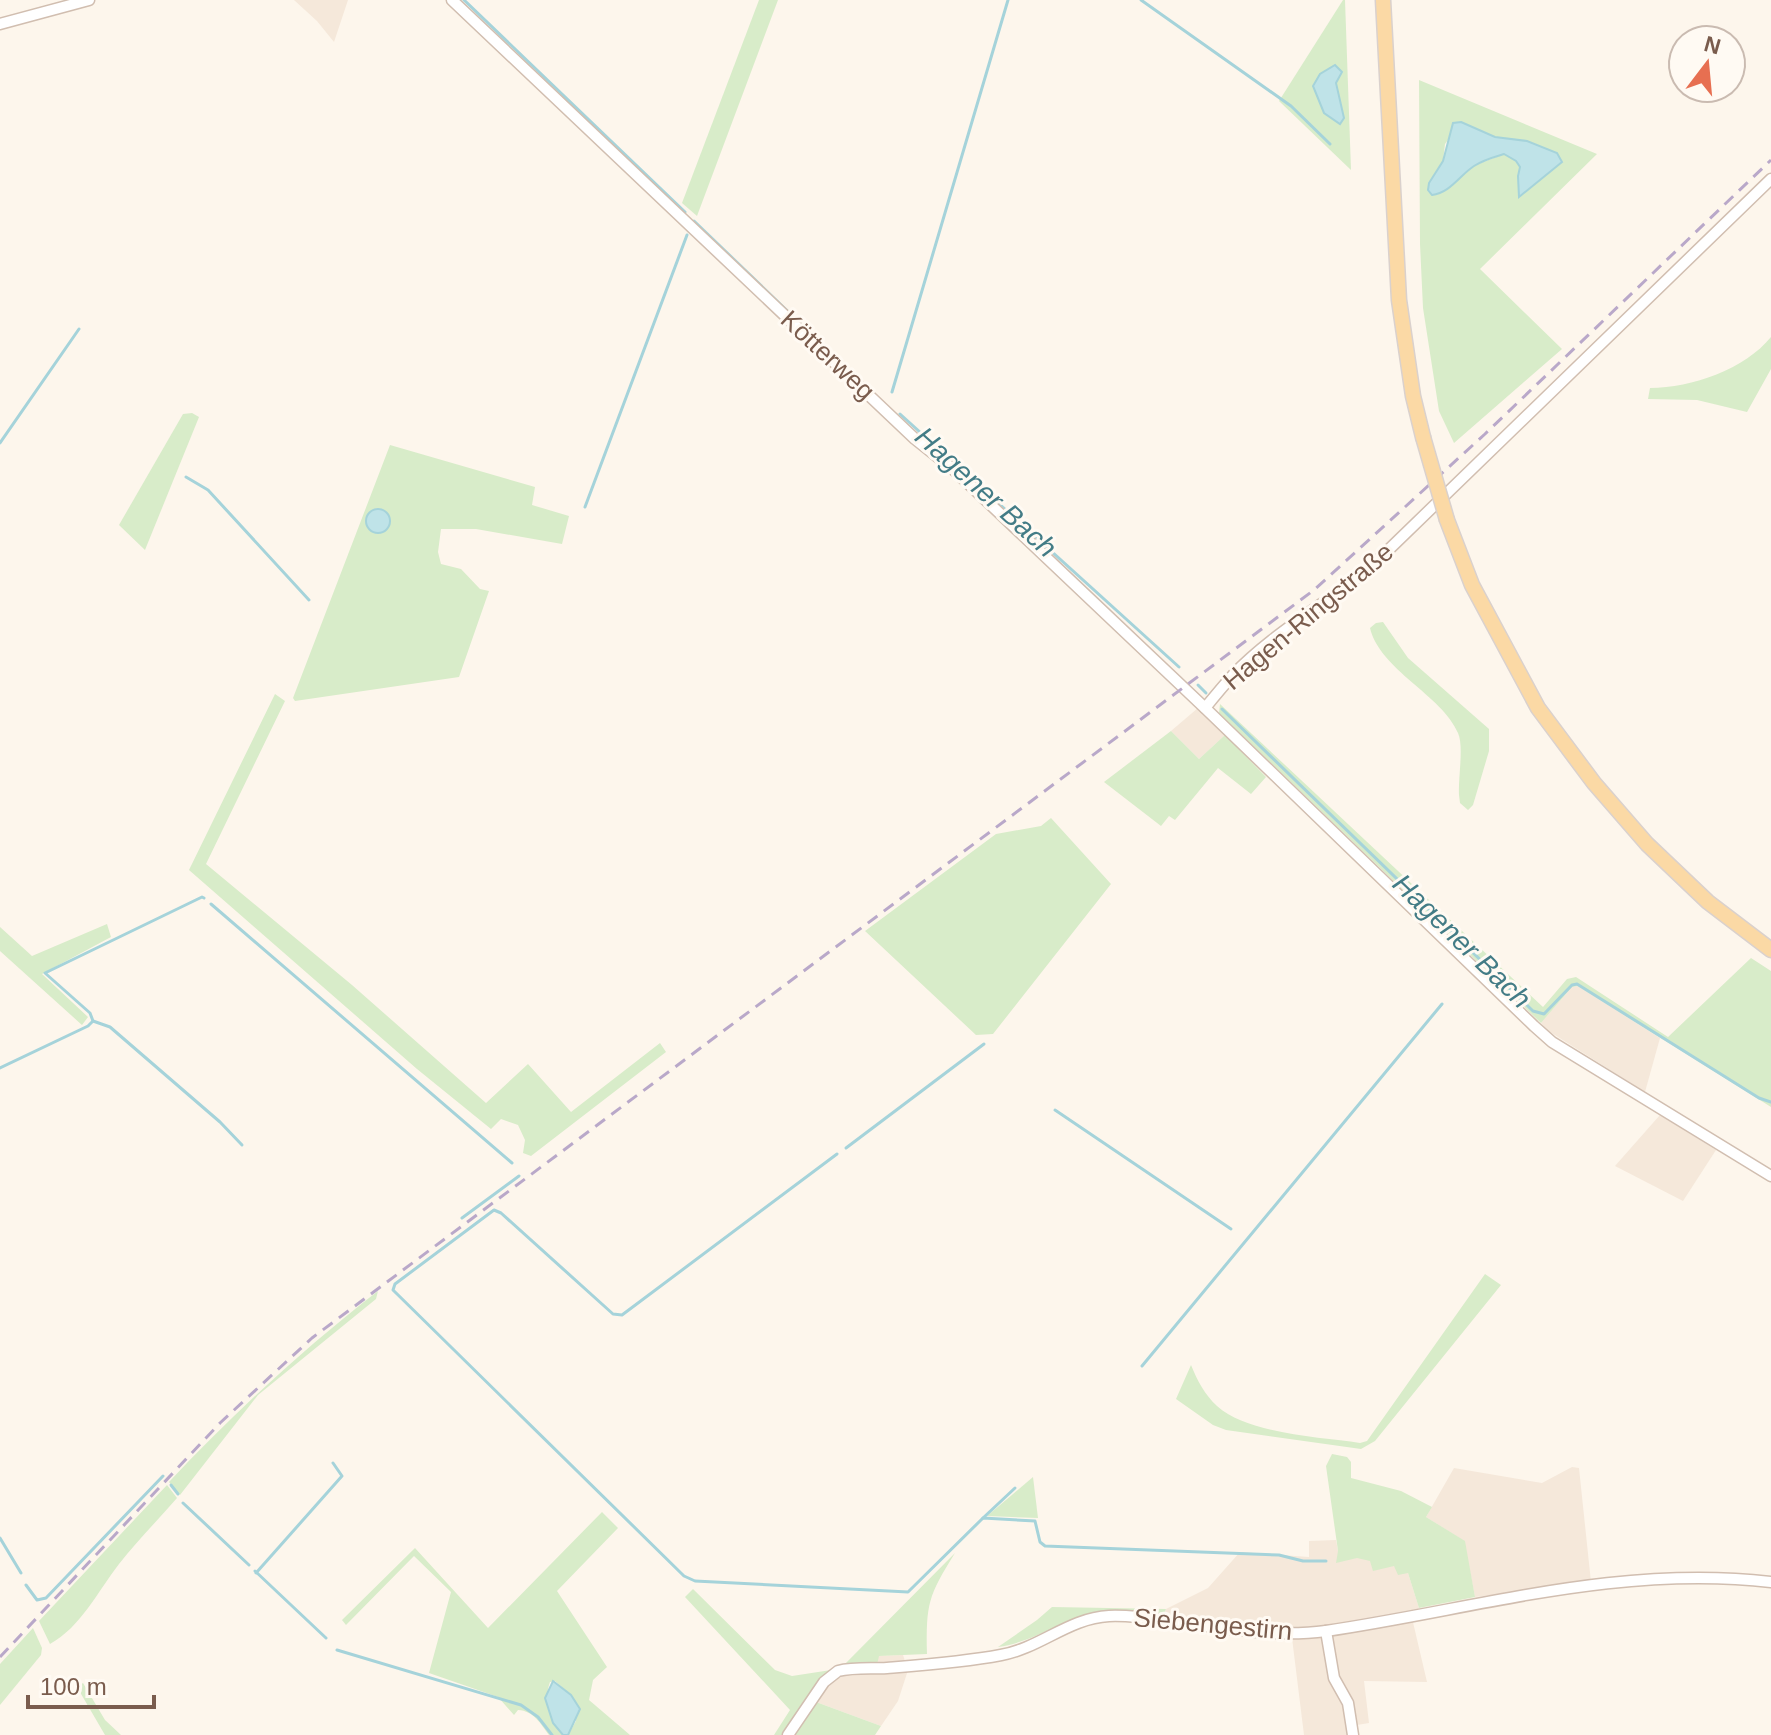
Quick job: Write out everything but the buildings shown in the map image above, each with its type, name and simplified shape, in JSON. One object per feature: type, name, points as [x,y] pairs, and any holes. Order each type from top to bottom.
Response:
[{"type":"main road","points":[[1383,0],[1399,300],[1413,396],[1447,520],[1472,585],[1538,708],[1584,771],[1647,844],[1708,902],[1771,950]]},
{"type":"street","points":[[0,24],[89,0]]},
{"type":"street","name":"Kötterweg","points":[[452,0],[624,166],[915,439],[954,470],[1205,708]]},
{"type":"street","name":"Hagen-Ringstraße","points":[[1771,179],[1378,560],[1350,585],[1264,648],[1234,674],[1205,708],[1552,1042],[1771,1176]]},
{"type":"street","name":"Siebengestirn","points":[[788,1735],[824,1682],[838,1671],[1001,1655],[1092,1618],[1133,1617],[1271,1634],[1326,1631],[1519,1595],[1630,1580],[1676,1577],[1771,1582]]},
{"type":"street","points":[[1326,1631],[1334,1678],[1348,1703],[1353,1735]]},
{"type":"shaded area","points":[[294,0],[348,0],[334,42],[317,21]]},
{"type":"shaded area","points":[[1198,708],[1225,735],[1199,759],[1171,731]]},
{"type":"shaded area","points":[[1578,986],[1660,1038],[1645,1092],[1547,1030],[1541,1023],[1572,987]]},
{"type":"shaded area","points":[[1660,1115],[1716,1150],[1683,1201],[1615,1166]]},
{"type":"shaded area","points":[[1572,1467],[1579,1468],[1591,1582],[1475,1597],[1464,1541],[1426,1517],[1454,1468],[1542,1483]]},
{"type":"shaded area","points":[[1336,1540],[1338,1551],[1394,1566],[1408,1573],[1419,1608],[1412,1618],[1427,1682],[1364,1681],[1369,1723],[1357,1725],[1358,1735],[1304,1735],[1291,1630],[1163,1616],[1166,1609],[1208,1588],[1240,1552],[1309,1557],[1309,1541]]},
{"type":"shaded area","points":[[903,1655],[908,1670],[898,1701],[881,1726],[816,1702],[844,1665],[877,1665],[878,1656]]},
{"type":"green space","points":[[759,0],[778,0],[697,216],[682,203]]},
{"type":"green space","points":[[1345,0],[1351,170],[1279,101]]},
{"type":"green space","points":[[1419,80],[1597,154],[1480,269],[1562,349],[1454,443],[1439,411],[1423,308]],"holes":[[[1461,122],[1495,137],[1527,141],[1557,153],[1518,176],[1520,167],[1504,154],[1473,166],[1449,187],[1429,183],[1443,161],[1445,144]]]},
{"type":"green space","points":[[1771,337],[1771,369],[1747,412],[1697,400],[1648,399],[1650,388],[1683,385],[1732,367]]},
{"type":"green space","points":[[192,413],[199,417],[145,550],[119,525],[183,414]]},
{"type":"green space","points":[[390,445],[535,487],[532,505],[569,516],[562,544],[476,529],[441,529],[438,552],[441,564],[461,569],[480,589],[489,591],[459,677],[295,701],[293,698]]},
{"type":"green space","points":[[1383,622],[1408,658],[1489,729],[1489,751],[1473,805],[1468,810],[1460,803],[1461,746],[1458,733],[1439,706],[1398,670],[1376,643],[1370,628]]},
{"type":"green space","points":[[275,694],[285,701],[206,864],[352,985],[486,1103],[528,1064],[571,1112],[660,1043],[666,1052],[531,1156],[523,1153],[525,1140],[518,1125],[501,1119],[491,1129],[417,1069],[189,870]]},
{"type":"green space","points":[[1220,704],[1543,1007],[1567,979],[1576,977],[1668,1037],[1751,958],[1771,971],[1771,1107],[1578,986],[1572,987],[1541,1023],[1219,713]]},
{"type":"green space","points":[[1171,731],[1199,759],[1225,735],[1266,777],[1251,794],[1218,768],[1175,820],[1169,816],[1161,826],[1104,782]]},
{"type":"green space","points":[[1051,818],[1111,884],[993,1034],[976,1035],[865,931],[996,834],[1041,826]]},
{"type":"green space","points":[[107,924],[111,937],[42,974],[88,1017],[82,1025],[0,951],[0,927],[32,956]]},
{"type":"green space","points":[[1485,1274],[1501,1285],[1375,1441],[1361,1449],[1226,1430],[1213,1425],[1176,1399],[1191,1365],[1213,1402],[1247,1423],[1305,1436],[1360,1443],[1367,1441]]},
{"type":"green space","points":[[378,1291],[376,1299],[258,1395],[180,1495],[169,1482],[194,1456],[244,1407],[296,1359]]},
{"type":"green space","points":[[1332,1454],[1347,1457],[1351,1462],[1351,1478],[1401,1491],[1432,1507],[1426,1517],[1465,1541],[1475,1597],[1419,1608],[1408,1573],[1398,1575],[1394,1566],[1373,1571],[1370,1561],[1357,1558],[1336,1563],[1338,1551],[1326,1466]]},
{"type":"green space","points":[[1033,1477],[1038,1518],[987,1516]]},
{"type":"green space","points":[[167,1485],[177,1498],[126,1555],[80,1618],[50,1644],[39,1621]]},
{"type":"green space","points":[[602,1512],[618,1528],[557,1591],[607,1667],[593,1680],[589,1700],[630,1735],[568,1735],[576,1721],[571,1695],[555,1681],[550,1682],[548,1703],[554,1723],[563,1735],[549,1735],[528,1713],[518,1710],[514,1715],[498,1697],[429,1673],[451,1592],[414,1556],[346,1625],[342,1620],[415,1548],[488,1628]]},
{"type":"green space","points":[[955,1553],[930,1601],[927,1654],[879,1656],[877,1665],[844,1665]]},
{"type":"green space","points":[[693,1589],[775,1670],[792,1676],[831,1670],[783,1735],[774,1735],[790,1710],[685,1597]]},
{"type":"green space","points":[[1052,1607],[1166,1609],[1163,1616],[1123,1611],[1100,1612],[998,1647]]},
{"type":"green space","points":[[33,1628],[42,1648],[41,1655],[0,1705],[0,1664]]},
{"type":"green space","points":[[83,1683],[105,1720],[121,1735],[105,1735],[77,1687]]},
{"type":"green space","points":[[816,1702],[881,1726],[875,1735],[795,1735]]},
{"type":"water","points":[[1335,65],[1342,72],[1336,83],[1344,118],[1340,124],[1324,113],[1313,86],[1320,74]]},
{"type":"water","points":[[1461,122],[1495,137],[1527,141],[1557,153],[1562,162],[1519,197],[1520,167],[1504,154],[1477,164],[1450,187],[1432,195],[1428,190],[1429,183],[1443,161],[1453,123]]},
{"type":"water","points":[[378,509],[387,512],[390,521],[387,530],[378,533],[369,530],[366,521],[369,512]]},
{"type":"water","points":[[553,1681],[571,1695],[580,1709],[568,1735],[563,1735],[553,1723],[545,1698]]},
{"type":"waterway","name":"Hagener Bach","points":[[464,0],[685,212]]},
{"type":"waterway","points":[[892,392],[1008,0]]},
{"type":"waterway","points":[[1141,0],[1291,106],[1330,144]]},
{"type":"waterway","name":"Hagener Bach","points":[[694,221],[856,377]]},
{"type":"waterway","points":[[585,507],[687,235]]},
{"type":"waterway","points":[[0,443],[79,329]]},
{"type":"waterway","name":"Hagener Bach","points":[[900,414],[1179,667]]},
{"type":"waterway","points":[[186,477],[208,490],[309,600]]},
{"type":"waterway","name":"Hagener Bach","points":[[1198,685],[1206,693]]},
{"type":"waterway","name":"Hagener Bach","points":[[1222,709],[1533,1011],[1544,1014],[1572,985],[1577,984],[1759,1098],[1771,1102]]},
{"type":"waterway","points":[[0,1068],[93,1021],[90,1013],[45,973],[204,898]]},
{"type":"waterway","points":[[211,904],[512,1163]]},
{"type":"waterway","points":[[1142,1366],[1442,1004]]},
{"type":"waterway","points":[[93,1021],[110,1027],[220,1122],[242,1145]]},
{"type":"waterway","points":[[846,1148],[984,1044]]},
{"type":"waterway","points":[[1055,1110],[1231,1229]]},
{"type":"waterway","points":[[837,1154],[622,1315],[613,1314],[494,1210],[395,1284],[393,1290],[684,1576],[695,1581],[908,1592],[983,1518],[1035,1521],[1040,1542],[1045,1546],[1279,1555],[1303,1561],[1326,1561]]},
{"type":"waterway","points":[[462,1218],[519,1176]]},
{"type":"waterway","points":[[256,1573],[342,1476],[333,1463]]},
{"type":"waterway","points":[[26,1585],[37,1600],[46,1598],[163,1476]]},
{"type":"waterway","points":[[171,1485],[178,1494]]},
{"type":"waterway","points":[[983,1518],[1015,1488]]},
{"type":"waterway","points":[[183,1503],[249,1565]]},
{"type":"waterway","points":[[0,1538],[21,1573]]},
{"type":"waterway","points":[[255,1571],[326,1638]]},
{"type":"waterway","points":[[337,1650],[521,1705],[538,1717],[552,1735]]},
{"type":"railway","points":[[0,1657],[220,1423],[312,1338],[1314,590],[1485,434],[1771,160]]}]
